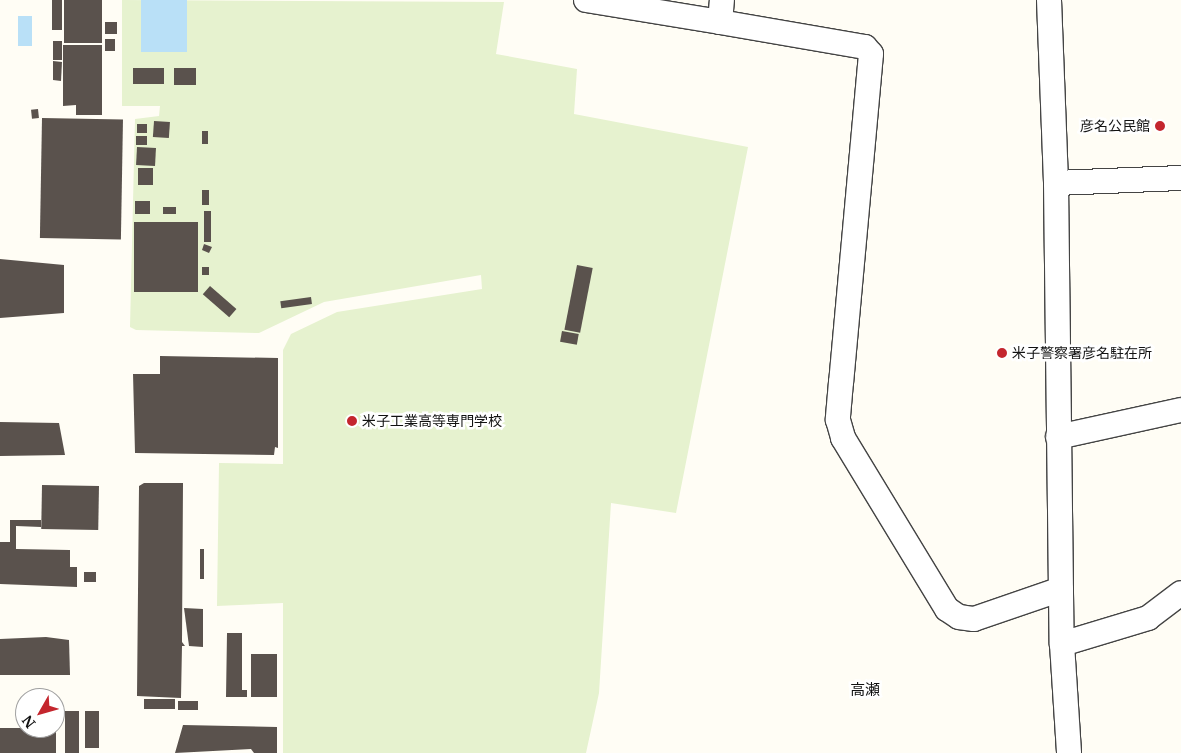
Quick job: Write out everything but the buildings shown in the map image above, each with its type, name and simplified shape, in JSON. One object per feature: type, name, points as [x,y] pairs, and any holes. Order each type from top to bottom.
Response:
[{"type":"street","points":[[586,0],[721,11],[865,46],[870,54],[838,420],[843,438],[947,609],[960,617],[974,619],[1061,589]]},
{"type":"street","points":[[1049,0],[1056,183],[1062,644],[1069,753]]},
{"type":"street","points":[[1056,183],[1181,178]]},
{"type":"street","points":[[1058,437],[1181,410]]},
{"type":"street","points":[[1062,644],[1148,618],[1181,593]]},
{"type":"green space","name":"米子工業高等専門学校","points":[[122,0],[504,2],[496,54],[577,69],[574,114],[748,147],[676,513],[611,503],[599,693],[586,753],[283,753],[283,603],[217,606],[219,463],[283,464],[283,350],[291,334],[337,312],[482,289],[481,275],[324,302],[259,333],[136,330],[130,327],[135,119],[159,116],[160,106],[122,106]]},
{"type":"water","points":[[141,0],[187,0],[187,52],[141,52]]},
{"type":"water","points":[[18,16],[32,16],[32,46],[18,46]]},
{"type":"place","name":"彦名公民館","points":[[1160,126]]},
{"type":"place","name":"米子警察署彦名駐在所","points":[[1002,353]]},
{"type":"place","name":"米子工業高等専門学校","points":[[352,421]]},
{"type":"district","name":"高瀬","points":[[865,690]]}]
